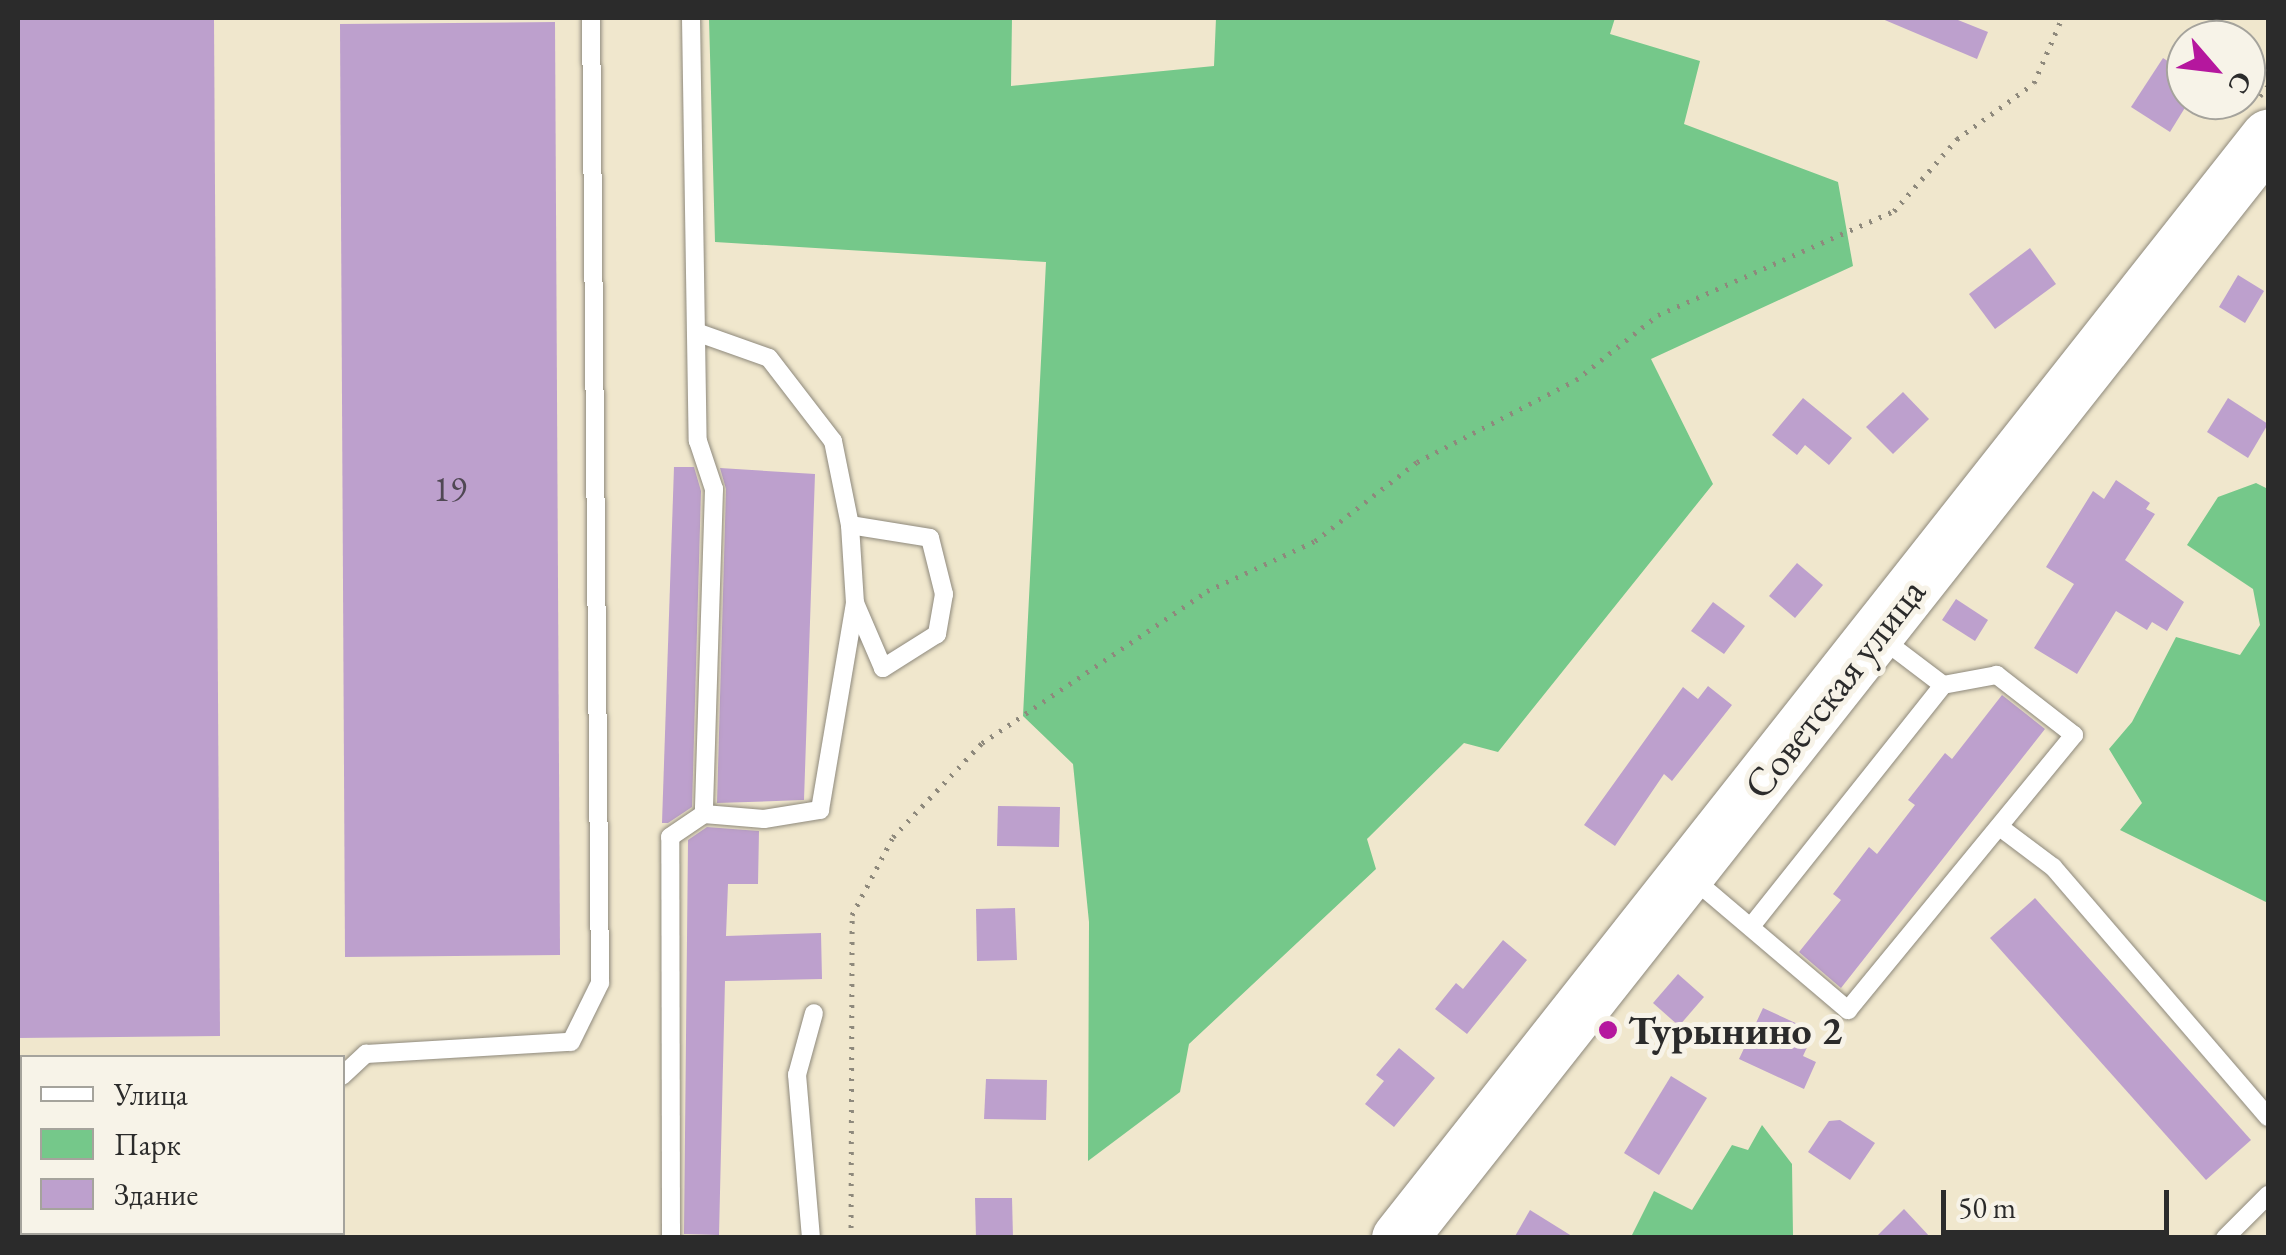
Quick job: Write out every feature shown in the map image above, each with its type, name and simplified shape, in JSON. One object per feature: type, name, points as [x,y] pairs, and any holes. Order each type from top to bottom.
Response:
[{"type":"main road","name":"Советская улица","points":[[1399,1238],[2268,137]]},
{"type":"lane","points":[[345,1073],[366,1054],[570,1042],[600,983],[591,18]]},
{"type":"lane","points":[[690,18],[698,440],[714,489],[704,814]]},
{"type":"lane","points":[[671,1238],[670,837],[704,814],[764,819],[820,810],[856,603],[850,524],[832,441],[769,358],[696,332]]},
{"type":"lane","points":[[850,524],[930,538],[944,594],[936,634],[883,668],[856,603]]},
{"type":"lane","points":[[1876,634],[1943,685]]},
{"type":"lane","points":[[1686,873],[1754,924],[1765,944],[1848,1010],[2074,735],[1997,675],[1943,685],[1754,924]]},
{"type":"lane","points":[[2001,828],[2053,867],[2268,1116]]},
{"type":"lane","points":[[811,1238],[797,1074],[814,1013]]},
{"type":"lane","points":[[2225,1238],[2268,1195]]},
{"type":"path","points":[[851,1238],[852,915],[893,837],[982,742],[1207,590],[1315,542],[1416,462],[1576,380],[1658,315],[1894,210],[1957,139],[2034,83],[2062,18]]},
{"type":"green space","points":[[709,18],[1012,18],[1011,86],[1214,66],[1216,18],[1615,18],[1610,34],[1700,61],[1684,124],[1838,182],[1853,266],[1651,359],[1713,484],[1498,752],[1464,743],[1367,839],[1376,869],[1189,1044],[1180,1092],[1088,1161],[1089,922],[1073,764],[1023,716],[1046,262],[715,242]]},
{"type":"green space","points":[[2256,483],[2268,489],[2268,903],[2120,830],[2142,803],[2109,749],[2132,722],[2176,637],[2240,655],[2260,625],[2253,589],[2187,545],[2218,497]]},
{"type":"green space","points":[[1762,1125],[1792,1164],[1793,1236],[1631,1237],[1654,1191],[1692,1210],[1732,1145],[1748,1150]]},
{"type":"building","points":[[18,18],[214,18],[220,1036],[18,1038]]},
{"type":"building","points":[[1880,18],[1953,18],[1988,32],[1977,59]]},
{"type":"building","points":[[555,22],[560,955],[345,957],[340,24]]},
{"type":"building","points":[[2163,58],[2166,60],[2166,120],[2177,120],[2170,132],[2131,107]]},
{"type":"building","points":[[2030,248],[2056,284],[1995,329],[1969,294]]},
{"type":"building","points":[[2238,275],[2264,291],[2245,323],[2219,307]]},
{"type":"building","points":[[1903,392],[1929,419],[1893,454],[1866,427]]},
{"type":"building","points":[[1803,398],[1852,438],[1829,465],[1805,445],[1797,455],[1772,435]]},
{"type":"building","points":[[2228,398],[2268,424],[2248,458],[2207,432]]},
{"type":"building","points":[[674,467],[694,467],[701,491],[692,807],[662,823]]},
{"type":"building","points":[[720,468],[815,474],[804,800],[717,803],[726,489]]},
{"type":"building","points":[[2116,480],[2150,503],[2146,509],[2155,514],[2125,560],[2184,602],[2167,631],[2152,622],[2147,630],[2116,611],[2077,674],[2034,648],[2074,584],[2046,567],[2093,491],[2104,499]]},
{"type":"building","points":[[1797,563],[1823,585],[1795,618],[1769,596]]},
{"type":"building","points":[[1956,599],[1988,620],[1975,641],[1942,620]]},
{"type":"building","points":[[1713,602],[1745,626],[1724,654],[1691,631]]},
{"type":"building","points":[[1708,686],[1732,705],[1672,781],[1664,774],[1615,846],[1584,825],[1683,687],[1698,699]]},
{"type":"building","points":[[2002,695],[2045,729],[1841,988],[1799,952],[1841,900],[1833,894],[1869,847],[1877,854],[1915,805],[1908,800],[1945,753],[1952,759]]},
{"type":"building","points":[[998,806],[1060,807],[1059,847],[997,846]]},
{"type":"building","points":[[707,827],[759,831],[758,884],[728,884],[726,936],[821,933],[822,979],[725,981],[719,1235],[684,1234],[688,840]]},
{"type":"building","points":[[2035,898],[2251,1140],[2206,1180],[1990,938]]},
{"type":"building","points":[[1015,908],[1017,960],[977,961],[976,909]]},
{"type":"building","points":[[1503,940],[1527,960],[1467,1034],[1435,1009],[1456,983],[1463,989]]},
{"type":"building","points":[[1678,974],[1704,997],[1679,1026],[1653,1003]]},
{"type":"building","points":[[1763,1008],[1802,1026],[1797,1037],[1809,1043],[1803,1056],[1816,1062],[1804,1089],[1739,1059]]},
{"type":"building","points":[[1399,1048],[1435,1078],[1394,1127],[1365,1104],[1384,1081],[1376,1075]]},
{"type":"building","points":[[1671,1076],[1707,1098],[1659,1175],[1624,1153]]},
{"type":"building","points":[[986,1079],[1047,1080],[1046,1120],[984,1119]]},
{"type":"building","points":[[1840,1120],[1875,1143],[1850,1180],[1808,1152],[1829,1121]]},
{"type":"building","points":[[975,1198],[1012,1198],[1013,1238],[976,1238]]},
{"type":"building","points":[[1904,1209],[1931,1238],[1875,1238]]},
{"type":"building","points":[[1530,1210],[1575,1238],[1514,1238]]},
{"type":"place","name":"Турынино 2","points":[[1608,1030]]}]
